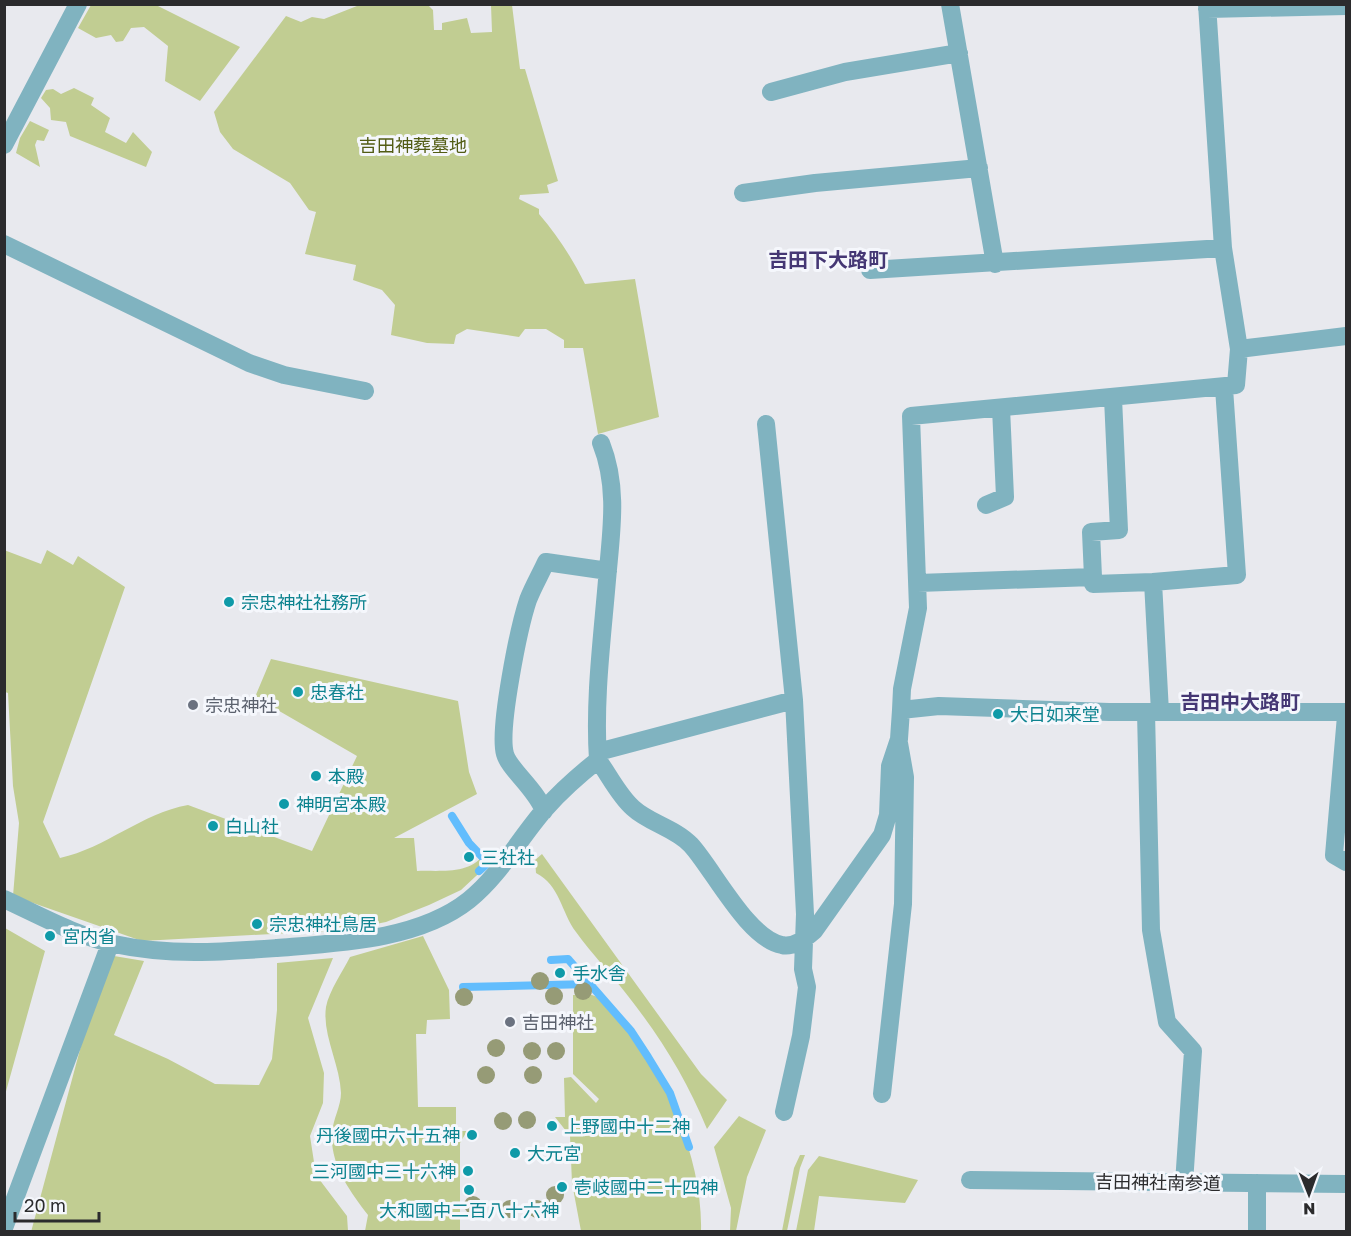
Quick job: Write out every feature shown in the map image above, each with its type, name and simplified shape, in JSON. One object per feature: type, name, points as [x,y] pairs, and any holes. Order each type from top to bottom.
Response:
[{"type":"street","points":[[4,145],[78,4]]},
{"type":"street","points":[[950,4],[995,264]]},
{"type":"street","points":[[882,1094],[903,904],[905,777],[899,739],[902,689],[918,608],[911,416],[1224,388],[1236,385],[1239,348],[1223,248],[1207,7],[1347,6]]},
{"type":"street","points":[[771,92],[845,72],[959,53]]},
{"type":"street","points":[[743,193],[815,183],[978,168]]},
{"type":"street","points":[[4,244],[249,363],[284,375],[365,391]]},
{"type":"street","points":[[870,270],[1223,248]]},
{"type":"street","points":[[1239,348],[1347,336]]},
{"type":"street","points":[[1113,398],[1119,530],[1091,532],[1093,584],[1237,575],[1224,388]]},
{"type":"street","points":[[986,505],[1005,497],[1001,408]]},
{"type":"street","points":[[766,424],[794,700],[804,902],[803,969],[807,987],[801,1036],[784,1112]]},
{"type":"street","points":[[601,443],[609,463],[614,503],[596,722],[598,756],[633,808],[691,845],[713,878],[765,938],[783,946],[803,940],[823,920],[882,835],[888,815],[890,766],[899,739]]},
{"type":"street","points":[[544,811],[539,798],[506,758],[504,747],[510,683],[529,599],[546,562],[608,571]]},
{"type":"street","points":[[918,583],[1093,577]]},
{"type":"street","points":[[1153,582],[1151,930],[1167,1022],[1193,1051],[1184,1183]]},
{"type":"street","points":[[4,899],[110,944],[189,954],[342,943],[390,934],[438,918],[468,901],[491,879],[544,811],[598,756],[794,700]]},
{"type":"street","points":[[901,710],[939,706],[984,706],[1153,712],[1347,714],[1334,855],[1347,862]]},
{"type":"street","points":[[5,1223],[110,944]]},
{"type":"street","name":"吉田神社南参道","points":[[970,1180],[1347,1184]]},
{"type":"street","points":[[1257,1184],[1257,1232]]},
{"type":"green space","name":"吉田神葬墓地","points":[[362,4],[428,5],[433,10],[434,30],[442,30],[442,23],[467,18],[471,33],[492,32],[491,5],[512,5],[520,69],[525,69],[558,181],[547,185],[549,193],[520,195],[519,199],[539,209],[539,214],[564,247],[585,284],[635,279],[659,417],[598,434],[583,348],[564,348],[564,340],[546,329],[525,329],[519,337],[467,329],[456,335],[454,344],[427,343],[391,335],[395,305],[382,290],[353,280],[356,265],[305,254],[316,212],[309,210],[290,183],[233,149],[220,132],[214,112],[286,16],[301,22],[312,17],[324,19]]},
{"type":"green space","points":[[91,5],[156,5],[240,47],[200,101],[165,81],[168,46],[144,27],[131,28],[123,41],[116,42],[111,35],[96,38],[78,28]]},
{"type":"green space","points":[[74,88],[94,98],[91,105],[110,118],[105,132],[126,143],[133,132],[152,152],[146,167],[70,136],[66,122],[51,120],[50,108],[41,98],[46,90],[53,89],[61,94]]},
{"type":"green space","points":[[30,121],[49,130],[44,141],[37,140],[35,145],[40,167],[16,153],[20,138]]},
{"type":"green space","points":[[4,550],[41,564],[47,550],[73,565],[78,556],[125,587],[43,822],[60,858],[93,847],[155,815],[188,805],[312,851],[357,756],[255,697],[271,659],[458,701],[469,772],[477,794],[394,838],[414,838],[417,871],[462,869],[470,866],[483,855],[490,857],[490,863],[461,890],[429,905],[386,922],[345,930],[142,941],[13,896],[19,823],[13,786],[8,693],[5,692]]},
{"type":"green space","points":[[542,854],[701,1074],[727,1100],[707,1129],[682,1076],[662,1044],[628,996],[576,932],[550,884],[536,873],[535,860]]},
{"type":"green space","points":[[5,928],[45,951],[5,1095]]},
{"type":"green space","points":[[423,936],[449,990],[450,1019],[427,1020],[426,1034],[416,1034],[418,1107],[456,1107],[456,1131],[467,1131],[460,1143],[460,1231],[365,1231],[368,1215],[342,1177],[332,1145],[332,1133],[341,1093],[325,1018],[326,1007],[333,988],[350,957]]},
{"type":"green space","points":[[114,956],[144,961],[114,1035],[168,1059],[215,1084],[259,1085],[272,1059],[277,1010],[277,963],[333,958],[308,1018],[324,1073],[323,1103],[310,1136],[316,1175],[347,1216],[348,1231],[31,1232],[96,990]]},
{"type":"green space","points":[[573,995],[592,995],[605,1003],[654,1068],[679,1121],[689,1149],[700,1204],[701,1231],[581,1231],[572,1183],[570,1136],[555,1117],[565,1117],[564,1078],[571,1077],[596,1103],[599,1099],[573,1074]]},
{"type":"green space","points":[[739,1116],[766,1130],[747,1177],[736,1231],[730,1231],[731,1208],[714,1147]]},
{"type":"green space","points":[[800,1155],[805,1155],[800,1168],[787,1231],[782,1231],[794,1168]]},
{"type":"green space","points":[[819,1156],[918,1180],[905,1203],[819,1196],[814,1231],[796,1231],[808,1170]]},
{"type":"waterway","points":[[452,816],[469,843],[488,863],[479,871]]},
{"type":"waterway","points":[[551,960],[568,959],[631,1031],[670,1093],[689,1147]]},
{"type":"waterway","points":[[463,987],[590,984]]},
{"type":"place","name":"宗忠神社社務所","points":[[229,602]]},
{"type":"place","name":"忠春社","points":[[298,692]]},
{"type":"place","name":"宗忠神社","points":[[193,705]]},
{"type":"place","name":"大日如来堂","points":[[998,714]]},
{"type":"place","name":"本殿","points":[[316,776]]},
{"type":"place","name":"神明宮本殿","points":[[284,804]]},
{"type":"place","name":"白山社","points":[[213,826]]},
{"type":"place","name":"三社社","points":[[469,857]]},
{"type":"place","name":"宗忠神社鳥居","points":[[257,924]]},
{"type":"place","name":"宮内省","points":[[50,936]]},
{"type":"place","name":"手水舎","points":[[560,973]]},
{"type":"place","name":"吉田神社","points":[[510,1022]]},
{"type":"place","name":"上野國中十二神","points":[[552,1126]]},
{"type":"place","name":"丹後國中六十五神","points":[[472,1135]]},
{"type":"place","name":"大元宮","points":[[515,1153]]},
{"type":"place","name":"三河國中三十六神","points":[[468,1171]]},
{"type":"place","name":"壱岐國中二十四神","points":[[562,1187]]},
{"type":"place","name":"大和國中二百八十六神","points":[[469,1190]]},
{"type":"district","name":"吉田下大路町","points":[[828,259]]},
{"type":"district","name":"吉田中大路町","points":[[1240,701]]}]
